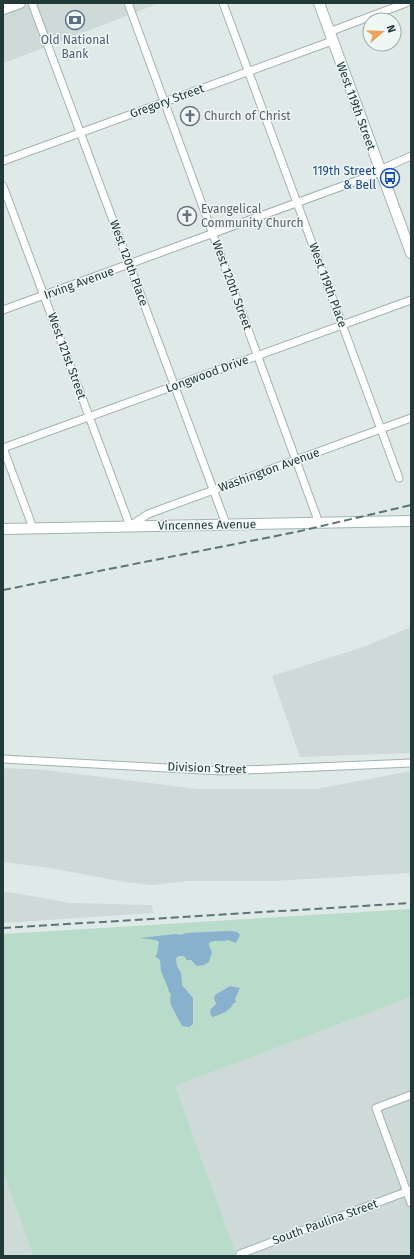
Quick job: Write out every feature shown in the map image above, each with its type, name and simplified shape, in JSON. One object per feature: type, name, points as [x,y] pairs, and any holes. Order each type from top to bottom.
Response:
[{"type":"main road","points":[[3,9],[20,3]]},
{"type":"main road","name":"West 119th Street","points":[[319,3],[330,37],[411,253]]},
{"type":"main road","name":"Vincennes Avenue","points":[[3,529],[411,521]]},
{"type":"street","name":"West 120th Place","points":[[32,3],[226,524]]},
{"type":"street","name":"West 120th Street","points":[[128,3],[319,523]]},
{"type":"street","name":"West 119th Place","points":[[223,3],[399,478]]},
{"type":"street","name":"Gregory Street","points":[[3,161],[248,72],[406,3]]},
{"type":"street","name":"Irving Avenue","points":[[3,310],[297,203],[380,171],[411,156]]},
{"type":"street","name":"West 121st Street","points":[[3,186],[130,526]]},
{"type":"street","name":"Longwood Drive","points":[[3,448],[411,300]]},
{"type":"street","name":"Washington Avenue","points":[[130,526],[148,514],[411,418]]},
{"type":"street","points":[[3,448],[33,528]]},
{"type":"street","name":"Division Street","points":[[3,759],[222,771],[411,763]]},
{"type":"street","points":[[411,1095],[376,1108],[409,1191],[411,1203]]},
{"type":"street","name":"South Paulina Street","points":[[240,1255],[409,1191]]},
{"type":"shaded area","points":[[3,3],[160,3],[4,63]]},
{"type":"shaded area","points":[[411,627],[411,753],[300,757],[272,676],[366,646]]},
{"type":"shaded area","points":[[3,768],[46,770],[198,789],[316,789],[411,771],[411,873],[274,881],[188,881],[152,885],[125,882],[50,868],[3,862]]},
{"type":"shaded area","points":[[3,891],[71,903],[152,905],[153,913],[3,923]]},
{"type":"shaded area","points":[[411,997],[411,1256],[237,1256],[175,1086]]},
{"type":"shaded area","points":[[3,1171],[33,1256],[3,1256]]},
{"type":"green space","points":[[411,909],[411,997],[175,1086],[237,1256],[33,1256],[3,1171],[3,934]]},
{"type":"water","points":[[237,932],[240,935],[236,943],[228,940],[209,943],[212,952],[209,962],[204,965],[197,966],[191,960],[187,960],[184,956],[179,956],[176,958],[177,966],[181,973],[182,985],[193,998],[193,1024],[189,1027],[182,1026],[171,1005],[171,994],[161,971],[160,960],[155,955],[157,955],[159,942],[156,940],[140,938],[176,934],[181,935],[186,933]]},
{"type":"water","points":[[230,986],[240,988],[235,999],[236,1002],[230,1009],[212,1017],[210,1013],[211,1009],[216,1004],[214,998],[215,995]]},
{"type":"railway","points":[[3,590],[296,532],[411,505]]},
{"type":"railway","points":[[3,928],[411,903]]},
{"type":"place","name":"Old National Bank","points":[[75,20]]},
{"type":"place","name":"Church of Christ","points":[[190,116]]},
{"type":"place","name":"119th Street & Bell","points":[[390,178]]},
{"type":"place","name":"Evangelical Community Church","points":[[187,216]]}]
